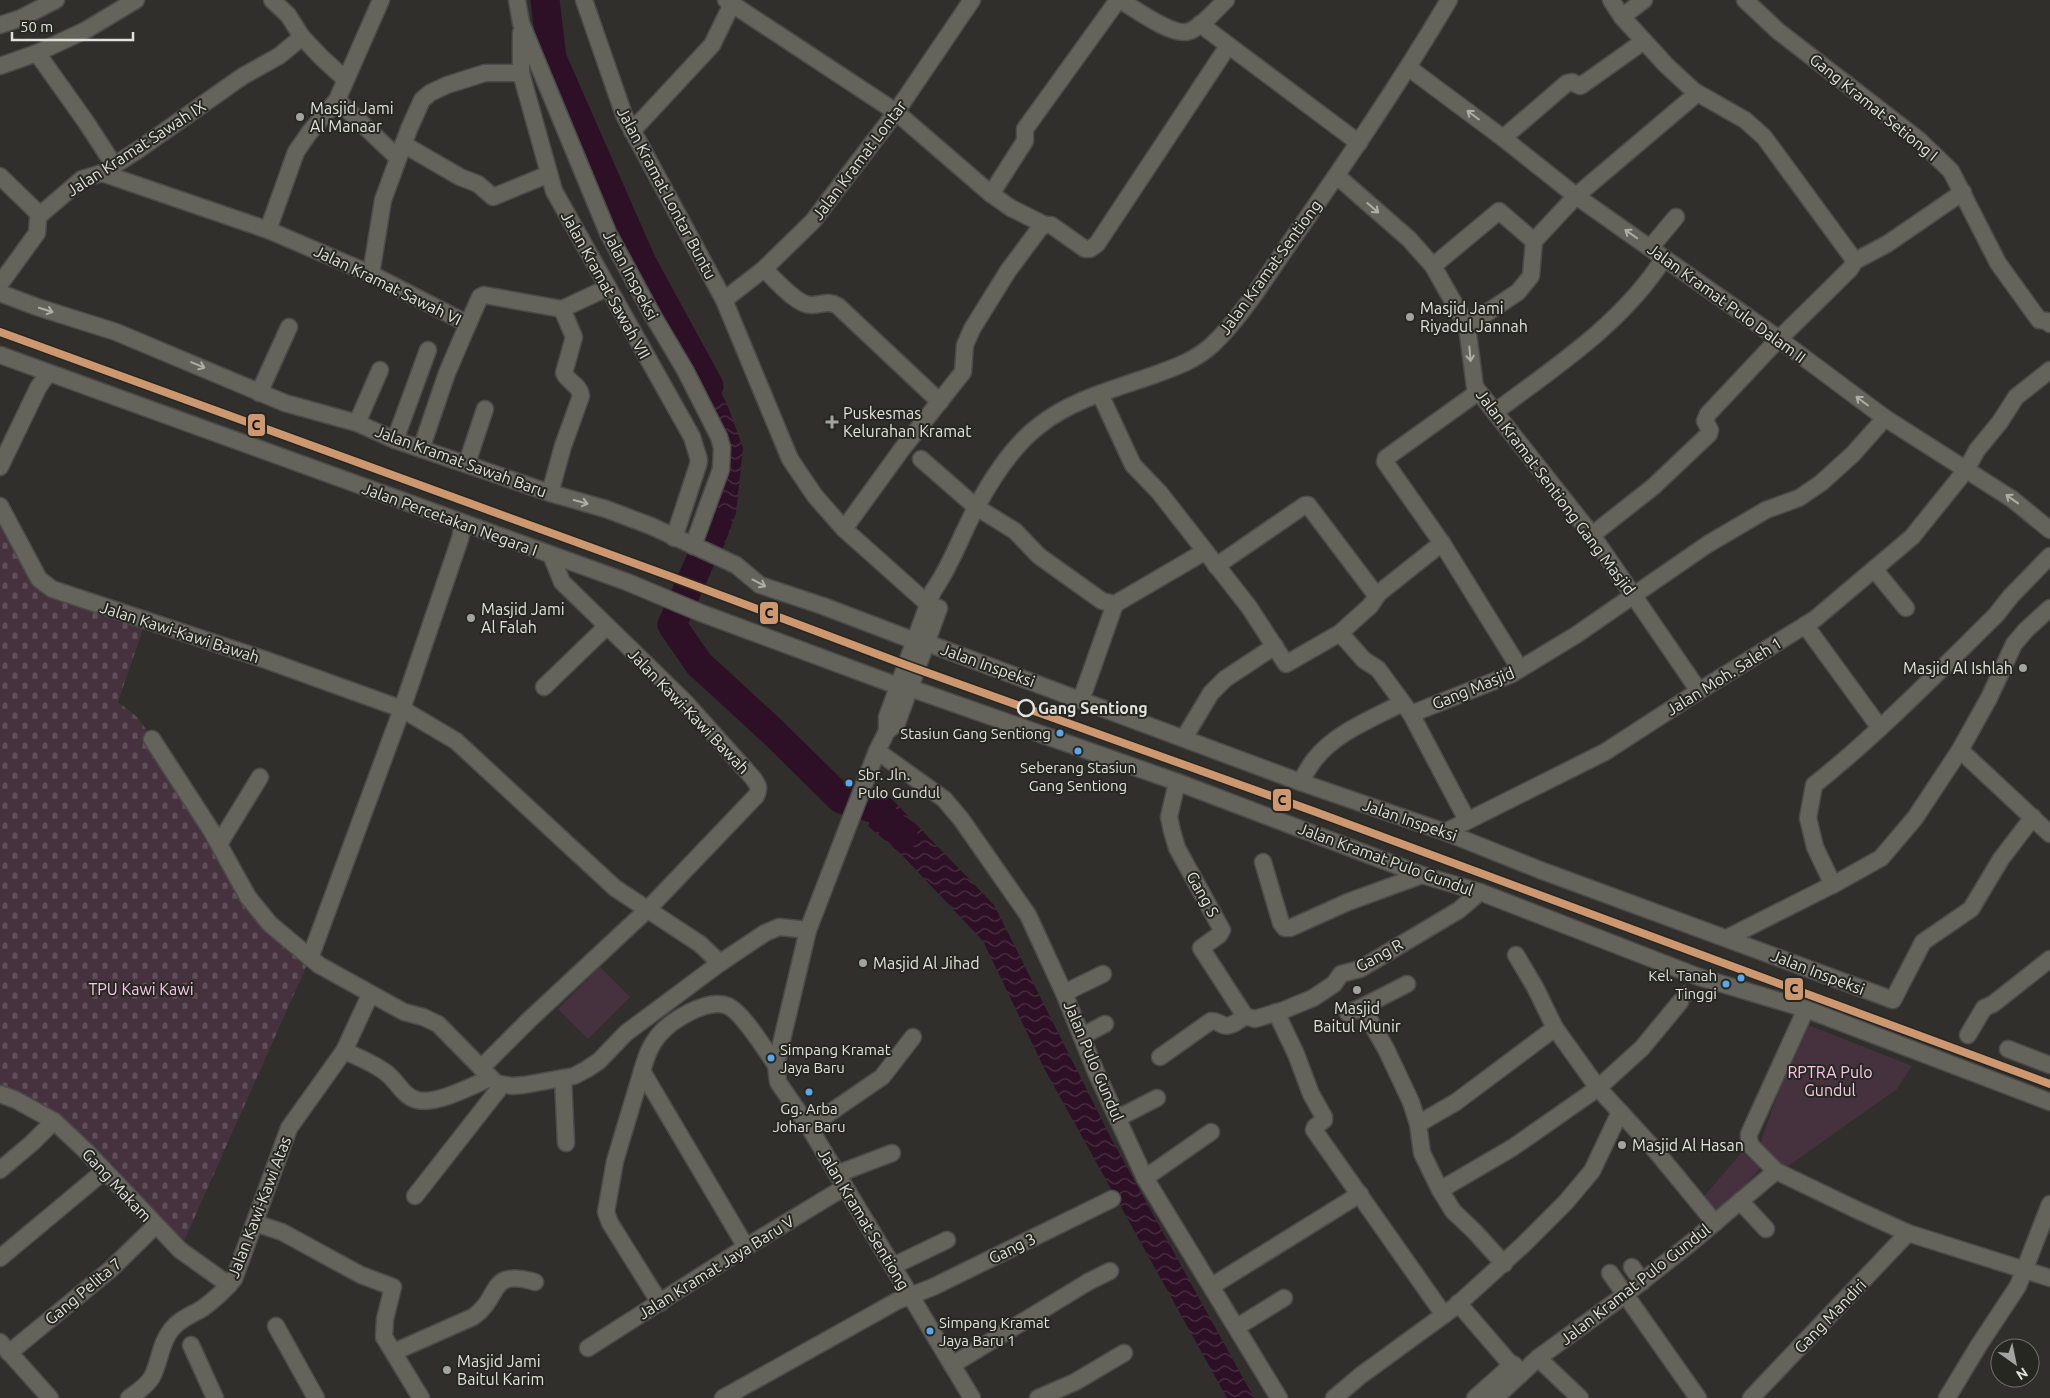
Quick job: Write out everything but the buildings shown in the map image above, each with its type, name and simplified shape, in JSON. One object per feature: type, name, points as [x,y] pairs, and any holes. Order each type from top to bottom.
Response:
[{"type":"street","points":[[0,25],[21,18],[56,0]]},
{"type":"street","points":[[0,66],[36,53],[86,30],[136,0]]},
{"type":"street","points":[[272,0],[288,15],[302,37],[346,79]]},
{"type":"street","points":[[268,230],[296,152],[337,100],[381,0]]},
{"type":"street","name":"Jalan Inspeksi","points":[[517,0],[520,23],[608,233],[685,370],[719,437],[722,448],[721,469],[696,547]]},
{"type":"street","name":"Jalan Kramat Lontar Buntu","points":[[584,0],[624,115],[724,300],[790,459],[815,496],[844,529],[928,604]]},
{"type":"street","name":"Jalan Kramat Lontar","points":[[724,300],[764,269],[814,221],[896,112],[972,0]]},
{"type":"street","points":[[991,194],[1026,140],[1025,129],[1119,0],[1172,30],[1182,32],[1190,31],[1200,24],[1226,0]]},
{"type":"street","name":"Jalan Kramat Sentiong","points":[[921,642],[928,604],[933,591],[942,580],[976,507],[1002,465],[1039,425],[1061,411],[1100,394],[1192,360],[1212,344],[1244,307],[1336,176],[1409,68],[1449,0]]},
{"type":"street","points":[[1611,0],[1622,17],[1694,91],[1745,120],[1764,137],[1855,261]]},
{"type":"street","points":[[1622,17],[1644,0]]},
{"type":"street","name":"Gang Kramat Setiong I","points":[[1745,0],[1778,31],[1919,140],[1951,171],[1998,263],[2039,320],[2048,321],[2050,324]]},
{"type":"street","points":[[632,131],[712,45],[729,2],[896,112],[991,194],[1011,208],[1045,225],[1051,225],[1085,249],[1094,248],[1228,46]]},
{"type":"street","name":"Jalan Kramat Sawah VII","points":[[520,23],[521,73],[554,191],[692,437],[698,456],[698,465],[674,538]]},
{"type":"street","points":[[1200,24],[1359,142]]},
{"type":"street","name":"Jalan Kramat Sawah IX","points":[[40,214],[82,179],[108,169],[243,76],[279,56],[302,37]]},
{"type":"street","points":[[1503,138],[1567,83],[1572,82],[1577,86],[1582,85],[1644,41]]},
{"type":"street","points":[[36,53],[86,122],[108,169]]},
{"type":"street","name":"Jalan Kramat Pulo Dalam II","points":[[1409,68],[1503,138],[1576,196],[1779,339],[1885,418],[2012,499],[2050,530]]},
{"type":"street","points":[[371,274],[383,200],[422,100],[430,93],[447,85],[485,73],[521,73]]},
{"type":"street","points":[[1467,326],[1518,292],[1531,276],[1534,241],[1576,196],[1694,96],[1694,91]]},
{"type":"street","points":[[337,100],[401,151],[478,184],[493,197],[549,174]]},
{"type":"street","name":"Jalan Kramat Sawah VI","points":[[108,169],[268,230],[371,274],[468,324],[480,297],[487,295],[532,305],[562,309]]},
{"type":"street","points":[[0,176],[40,214],[37,233],[0,284]]},
{"type":"street","name":"Jalan Kramat Sentiong Gang Masjid","points":[[1336,176],[1409,239],[1433,266],[1467,326],[1473,381],[1478,392],[1592,534],[1699,691]]},
{"type":"street","points":[[1592,534],[1652,487],[1709,434],[1710,430],[1705,417],[1779,339],[1850,269],[1855,261],[1887,244],[1962,192]]},
{"type":"street","points":[[1433,266],[1499,211],[1534,241]]},
{"type":"street","points":[[1650,248],[1676,217]]},
{"type":"street","points":[[844,529],[902,448],[963,372],[966,345],[972,329],[1008,271],[1040,228],[1045,225]]},
{"type":"street","points":[[1495,412],[1614,318],[1648,283],[1664,258]]},
{"type":"street","points":[[764,269],[796,299],[804,304],[812,305],[833,302],[940,402]]},
{"type":"street","points":[[550,493],[563,446],[581,396],[578,388],[566,377],[564,372],[574,337],[562,309],[607,288]]},
{"type":"street","name":"Jalan Kramat Sawah Baru","points":[[0,293],[36,307],[116,332],[285,403],[357,423],[395,440],[550,493],[606,509],[651,526],[744,570],[760,585],[921,642]]},
{"type":"street","points":[[421,449],[468,324]]},
{"type":"street","points":[[259,392],[289,327]]},
{"type":"street","points":[[395,440],[428,350]]},
{"type":"street","name":"Jalan Percetakan Negara I","points":[[0,355],[627,582],[701,613],[904,687]]},
{"type":"street","points":[[357,423],[380,370]]},
{"type":"street","name":"Jalan Moh. Saleh 1","points":[[1445,832],[1583,765],[1816,619],[1912,537],[1966,470],[1977,450],[2000,422],[2016,396],[2050,370]]},
{"type":"street","points":[[0,467],[38,388],[48,373]]},
{"type":"street","points":[[1478,392],[1386,458],[1385,462],[1442,543],[1520,669]]},
{"type":"street","points":[[1100,394],[1133,465],[1159,492],[1204,552],[1249,607],[1284,663],[1287,664],[1340,633],[1370,606],[1379,593],[1442,543]]},
{"type":"street","points":[[467,464],[485,409]]},
{"type":"street","name":"Gang Masjid","points":[[1467,820],[1406,708],[1512,674],[1552,651],[1708,544],[1766,510],[1800,498],[1821,484],[1853,454],[1885,418]]},
{"type":"street","points":[[921,459],[976,507],[1015,531],[1039,556],[1102,601],[1115,604]]},
{"type":"street","points":[[1216,566],[1253,539],[1305,505],[1308,505],[1373,591],[1379,593]]},
{"type":"street","name":"Jalan Kawi-Kawi Bawah","points":[[0,506],[39,579],[52,589],[266,660],[402,709],[456,741],[615,888],[700,944],[720,963]]},
{"type":"street","points":[[310,958],[402,709],[460,539],[463,524]]},
{"type":"street","points":[[1081,700],[1115,604],[1204,552]]},
{"type":"street","name":"Jalan Kawi-Kawi Bawah","points":[[491,1077],[528,1021],[647,910],[756,796],[758,785],[686,703],[562,582],[551,555]]},
{"type":"street","points":[[1833,885],[1815,847],[1808,818],[1814,785],[1849,757],[1996,616],[2011,596],[2050,556]]},
{"type":"street","points":[[1874,569],[1906,608]]},
{"type":"street","name":"Jalan Kramat Sentiong","points":[[942,580],[943,597],[921,642],[904,687],[897,723],[887,731],[877,751],[808,930],[776,1065],[778,1082],[809,1128],[893,1266],[952,1365],[966,1396]]},
{"type":"street","points":[[1727,938],[1833,885],[1881,858],[1915,818],[1960,750],[1989,698],[2014,644],[2050,608]]},
{"type":"street","points":[[1805,625],[1880,728]]},
{"type":"street","points":[[544,687],[607,626]]},
{"type":"street","points":[[1300,782],[1315,759],[1336,740],[1352,729],[1406,708],[1378,669],[1369,665],[1340,633]]},
{"type":"street","name":"Jalan Inspeksi","points":[[921,642],[1300,782],[1445,832],[1540,870],[1893,1000],[1922,942],[1971,909],[2001,858],[2033,817]]},
{"type":"street","points":[[1184,738],[1211,693],[1225,679],[1275,646]]},
{"type":"street","name":"Jalan Kramat Pulo Gundul","points":[[904,687],[1178,782],[1422,875],[1480,892],[1695,983],[1806,1009],[2050,1102]]},
{"type":"street","points":[[152,739],[220,844],[248,897],[270,924],[310,958],[370,995],[404,1012],[423,1017],[438,1024],[491,1077],[524,1086],[574,1076],[599,1061],[626,1033],[720,963],[765,933],[779,927],[808,930]]},
{"type":"street","points":[[1960,750],[2050,834]]},
{"type":"street","name":"Jalan Pulo Gundul","points":[[877,751],[944,800],[961,819],[1028,915],[1146,1178],[1279,1398]]},
{"type":"street","points":[[220,844],[260,777]]},
{"type":"street","name":"Gang S","points":[[1178,782],[1170,818],[1177,848],[1222,930],[1219,935],[1201,948],[1245,1016]]},
{"type":"street","points":[[1263,862],[1281,923],[1285,928],[1290,928],[1348,902],[1422,875]]},
{"type":"street","name":"Gang R","points":[[1276,1012],[1313,998],[1334,984],[1341,974],[1360,969],[1459,910],[1480,892]]},
{"type":"street","points":[[1516,955],[1543,1002],[1555,1028],[1598,1088],[1655,1150],[1711,1218]]},
{"type":"street","points":[[1968,1035],[1984,1008],[1993,1004],[2050,959]]},
{"type":"street","points":[[1064,992],[1103,974]]},
{"type":"street","points":[[1407,984],[1355,1010],[1399,1074],[1418,1124],[1422,1152],[1440,1190],[1453,1211],[1504,1264]]},
{"type":"street","name":"Jalan Kawi-Kawi Atas","points":[[129,1398],[152,1377],[162,1346],[171,1329],[187,1316],[202,1309],[234,1279],[289,1128],[344,1051],[370,995]]},
{"type":"street","points":[[1440,1190],[1512,1148],[1598,1088],[1642,1048],[1680,1002]]},
{"type":"street","points":[[660,1303],[610,1223],[606,1212],[615,1161],[648,1051],[659,1035],[689,1012],[715,1003],[728,1006],[743,1019],[776,1065]]},
{"type":"street","points":[[1806,1009],[1749,1134],[1749,1141],[1752,1147],[1776,1170],[1908,1234],[2050,1278]]},
{"type":"street","points":[[1160,1057],[1211,1021],[1226,1026],[1245,1016],[1255,1019],[1276,1012],[1296,1054],[1311,1094],[1324,1117],[1324,1120],[1315,1126],[1314,1130],[1444,1315]]},
{"type":"street","points":[[1082,1036],[1105,1024]]},
{"type":"street","points":[[1418,1124],[1456,1102],[1555,1028]]},
{"type":"street","points":[[809,1128],[882,1077],[913,1037]]},
{"type":"street","points":[[2008,1050],[2050,1065]]},
{"type":"street","points":[[344,1051],[386,1072],[403,1092],[414,1100],[422,1101],[437,1098],[460,1091],[491,1077]]},
{"type":"street","points":[[642,1071],[746,1247]]},
{"type":"street","points":[[415,1196],[459,1142],[491,1077]]},
{"type":"street","points":[[563,1078],[566,1143]]},
{"type":"street","name":"Gang Makam","points":[[0,1094],[16,1100],[54,1121],[87,1152],[155,1226],[185,1255],[229,1285]]},
{"type":"street","points":[[1118,1118],[1157,1098]]},
{"type":"street","points":[[1334,1398],[1360,1376],[1458,1304],[1504,1264],[1566,1202],[1592,1171],[1620,1112]]},
{"type":"street","points":[[0,1170],[54,1121]]},
{"type":"street","points":[[1146,1178],[1211,1132]]},
{"type":"street","name":"Jalan Kramat Jaya Baru V","points":[[588,1348],[746,1247],[841,1180],[892,1153]]},
{"type":"street","name":"Jalan Kramat Pulo Gundul","points":[[1495,1398],[1517,1370],[1538,1358],[1620,1286],[1638,1276],[1711,1218],[1740,1201],[1776,1170]]},
{"type":"street","points":[[0,1258],[104,1172]]},
{"type":"street","points":[[1212,1286],[1360,1194]]},
{"type":"street","name":"Gang 3","points":[[723,1398],[910,1295],[933,1287],[1112,1199]]},
{"type":"street","points":[[1740,1201],[1766,1229]]},
{"type":"street","points":[[1947,1398],[2010,1299],[2025,1270],[2050,1204]]},
{"type":"street","points":[[255,1223],[282,1232],[361,1276],[392,1286],[394,1289],[385,1319],[389,1345],[421,1398]]},
{"type":"street","name":"Gang Pelita 7","points":[[5,1348],[111,1268],[155,1226]]},
{"type":"street","name":"Gang Mandiri","points":[[1751,1398],[1908,1234]]},
{"type":"street","points":[[893,1266],[947,1240]]},
{"type":"street","points":[[952,1365],[1088,1282],[1110,1271]]},
{"type":"street","points":[[389,1345],[473,1317],[484,1308],[498,1284],[504,1280],[509,1278],[535,1282]]},
{"type":"street","points":[[1620,1286],[1698,1398]]},
{"type":"street","points":[[1237,1326],[1284,1298]]},
{"type":"street","points":[[1458,1304],[1517,1370],[1474,1398]]},
{"type":"street","points":[[276,1326],[316,1398]]},
{"type":"street","points":[[191,1345],[215,1398]]},
{"type":"street","points":[[5,1348],[50,1398]]},
{"type":"street","points":[[1038,1398],[1075,1382],[1124,1353]]},
{"type":"street","points":[[1538,1358],[1580,1398]]},
{"type":"green space","name":"TPU Kawi Kawi","points":[[0,506],[39,579],[146,620],[118,702],[137,717],[158,746],[248,897],[310,958],[180,1250],[74,1140],[0,1094]]},
{"type":"green space","points":[[600,967],[630,997],[588,1039],[558,1009]]},
{"type":"green space","name":"RPTRA Pulo Gundul","points":[[1803,1023],[1912,1066],[1897,1089],[1781,1171],[1759,1147]]},
{"type":"green space","points":[[1742,1152],[1760,1168],[1718,1216],[1700,1201]]},
{"type":"water","points":[[697,348],[727,404],[743,448],[736,513],[722,551],[700,544],[724,474],[683,358]]},
{"type":"water","points":[[886,793],[994,905],[1112,1140],[1254,1398],[1227,1398],[1044,1068],[983,941],[901,854],[868,826]]},
{"type":"waterway","points":[[545,0],[552,58],[642,263],[709,386]]},
{"type":"waterway","points":[[717,522],[672,625],[699,664],[772,731],[841,799],[876,809],[903,836]]},
{"type":"tunnel","points":[[1680,1002],[1691,989]]},
{"type":"transit line","name":"C","points":[[0,332],[672,577],[906,665],[1313,811],[2050,1084]]},
{"type":"place","name":"Masjid Jami Al Manaar","points":[[300,117]]},
{"type":"place","name":"Masjid Jami Riyadul Jannah","points":[[1410,317]]},
{"type":"place","name":"Puskesmas Kelurahan Kramat","points":[[832,422]]},
{"type":"place","name":"Masjid Jami Al Falah","points":[[471,618]]},
{"type":"place","name":"Masjid Al Ishlah","points":[[2023,668]]},
{"type":"place","name":"Gang Sentiong","points":[[1026,708]]},
{"type":"place","name":"Stasiun Gang Sentiong","points":[[1060,733]]},
{"type":"place","name":"Seberang Stasiun Gang Sentiong","points":[[1078,751]]},
{"type":"place","name":"Sbr. Jln. Pulo Gundul","points":[[849,783]]},
{"type":"place","name":"Masjid Al Jihad","points":[[863,963]]},
{"type":"place","name":"Kel. Tanah Tinggi","points":[[1726,984]]},
{"type":"place","name":"Masjid Baitul Munir","points":[[1357,990]]},
{"type":"place","name":"Simpang Kramat Jaya Baru","points":[[771,1058]]},
{"type":"place","name":"Gg. Arba Johar Baru","points":[[809,1092]]},
{"type":"place","name":"Masjid Al Hasan","points":[[1622,1145]]},
{"type":"place","name":"Simpang Kramat Jaya Baru 1","points":[[930,1331]]},
{"type":"place","name":"Masjid Jami Baitul Karim","points":[[447,1370]]}]
